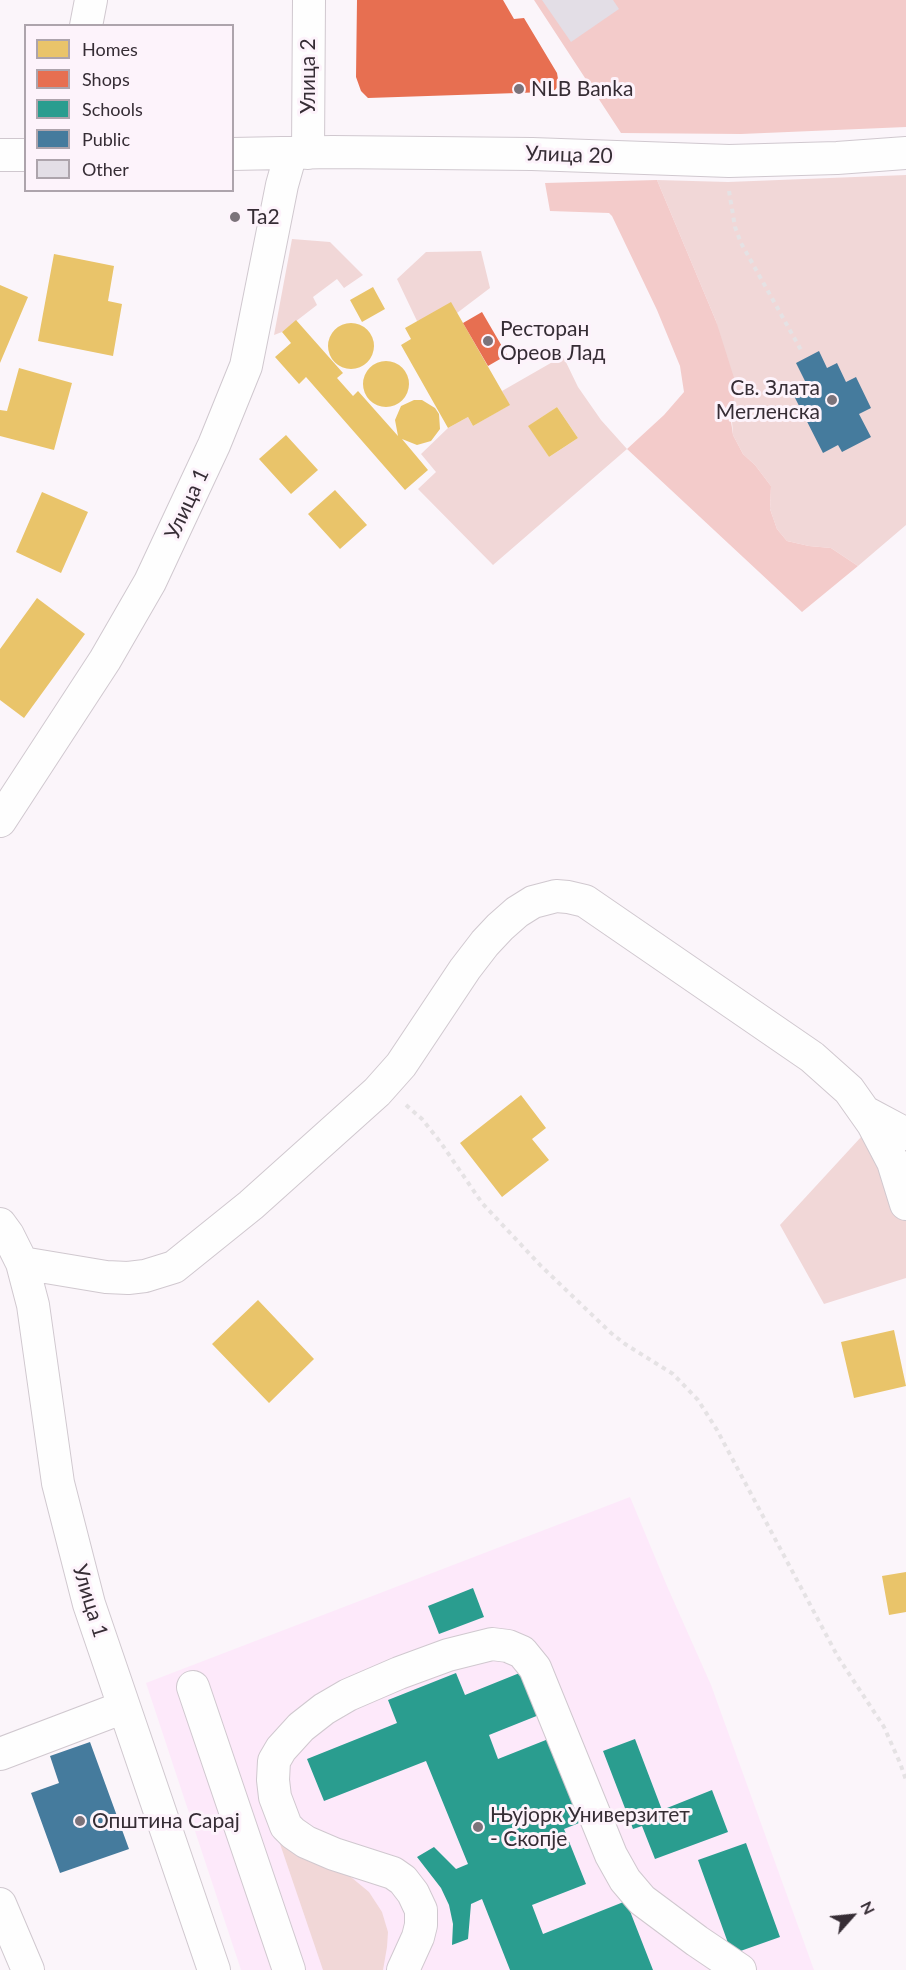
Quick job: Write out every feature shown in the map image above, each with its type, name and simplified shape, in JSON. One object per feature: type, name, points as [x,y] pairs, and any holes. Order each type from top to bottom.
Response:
[{"type":"street","points":[[86,24],[91,0]]},
{"type":"street","name":"Улица 2","points":[[299,153],[309,0]]},
{"type":"street","name":"Улица 1","points":[[0,821],[105,660],[150,582],[214,445],[246,366],[282,185],[299,153]]},
{"type":"street","name":"Улица 20","points":[[234,154],[532,154],[729,161],[837,158],[906,153]]},
{"type":"street","points":[[0,155],[24,155]]},
{"type":"street","points":[[22,1263],[106,1277],[128,1278],[145,1276],[174,1267],[354,1114],[383,1085],[400,1065],[444,998],[493,935],[517,912],[533,902],[556,896],[585,901],[812,1057],[849,1090],[873,1124],[893,1162],[906,1204]]},
{"type":"street","points":[[864,1111],[906,1134]]},
{"type":"street","name":"Улица 1","points":[[0,1224],[8,1234],[22,1263],[34,1314],[58,1483],[89,1604],[214,1970]]},
{"type":"street","points":[[403,1970],[421,1925],[421,1910],[413,1893],[403,1880],[393,1874],[334,1854],[306,1842],[293,1833],[286,1826],[275,1797],[274,1761],[301,1726],[348,1695],[438,1659],[473,1647],[492,1644],[508,1646],[522,1652],[535,1668],[611,1856],[625,1880],[642,1900],[740,1970]]},
{"type":"street","points":[[193,1687],[289,1970]]},
{"type":"street","points":[[0,1754],[124,1707]]},
{"type":"street","points":[[0,1905],[28,1970]]},
{"type":"path","points":[[729,161],[728,182],[731,210],[741,243],[801,350]]},
{"type":"path","points":[[383,1085],[422,1119],[482,1203],[541,1266],[611,1333],[673,1374],[698,1400],[717,1430],[838,1657],[884,1727],[906,1780]]},
{"type":"shaded area","points":[[534,0],[906,0],[906,127],[741,134],[621,133]]},
{"type":"shaded area","points":[[906,175],[906,525],[858,566],[831,548],[787,541],[777,529],[770,509],[771,486],[743,454],[733,435],[731,408],[716,321],[657,180],[728,182]]},
{"type":"shaded area","points":[[657,180],[716,321],[736,384],[731,421],[733,435],[743,454],[771,486],[770,509],[777,529],[787,541],[831,548],[858,566],[802,612],[627,449],[664,415],[684,392],[680,366],[657,310],[612,216],[609,213],[550,211],[545,183]]},
{"type":"shaded area","points":[[292,239],[330,242],[363,275],[344,288],[337,279],[313,297],[317,305],[282,332],[274,335]]},
{"type":"shaded area","points":[[481,251],[490,288],[457,313],[417,321],[397,279],[426,252]]},
{"type":"shaded area","points":[[563,356],[578,387],[601,420],[627,449],[493,565],[418,489],[436,472],[421,454],[448,428],[468,417],[473,426],[509,405],[502,391]],"holes":[[[557,407],[578,438],[549,457],[529,426]]]},
{"type":"shaded area","points":[[873,1124],[906,1204],[906,1278],[824,1304],[780,1225]]},
{"type":"shaded area","name":"Њујорк Универзитет - Скопје","points":[[630,1497],[711,1685],[814,1970],[241,1970],[146,1683]]},
{"type":"shaded area","points":[[278,1838],[346,1873],[369,1892],[382,1912],[388,1932],[383,1970],[323,1970]]},
{"type":"building: Homes","points":[[54,254],[114,266],[108,301],[122,304],[113,356],[38,341]]},
{"type":"building: Homes","points":[[0,285],[28,297],[0,363]]},
{"type":"building: Homes","points":[[373,287],[385,309],[362,322],[350,300]]},
{"type":"building: Homes","points":[[451,302],[510,405],[473,426],[468,417],[448,428],[401,345],[411,339],[405,328]]},
{"type":"building: Homes","points":[[296,320],[343,373],[337,378],[353,396],[358,391],[398,436],[395,420],[401,406],[414,400],[422,400],[435,408],[439,414],[440,429],[431,441],[417,445],[402,439],[428,470],[405,490],[306,377],[299,384],[275,357],[291,343],[282,332]]},
{"type":"building: Homes","points":[[351,323],[367,330],[374,346],[367,362],[351,369],[335,362],[328,346],[335,330]]},
{"type":"building: Homes","points":[[386,361],[402,368],[409,384],[402,400],[386,407],[370,400],[363,384],[370,368]]},
{"type":"building: Homes","points":[[19,368],[72,383],[54,450],[0,436],[0,410],[7,411]]},
{"type":"building: Homes","points":[[557,407],[578,438],[549,457],[528,426]]},
{"type":"building: Homes","points":[[286,435],[318,470],[291,494],[259,459]]},
{"type":"building: Homes","points":[[335,490],[367,525],[340,549],[308,514]]},
{"type":"building: Homes","points":[[42,492],[88,512],[61,573],[16,552]]},
{"type":"building: Homes","points":[[37,598],[85,634],[24,718],[0,700],[0,649]]},
{"type":"building: Homes","points":[[521,1095],[546,1128],[532,1139],[549,1160],[502,1197],[460,1143]]},
{"type":"building: Homes","points":[[258,1300],[314,1359],[269,1403],[212,1344]]},
{"type":"building: Homes","points":[[894,1330],[906,1386],[854,1398],[841,1342]]},
{"type":"building: Homes","points":[[906,1572],[906,1612],[889,1615],[882,1576]]},
{"type":"building: Shops","points":[[357,0],[503,0],[514,19],[524,18],[557,73],[559,85],[555,90],[547,92],[368,98],[361,91],[356,77]]},
{"type":"building: Shops","points":[[482,312],[507,355],[488,366],[463,323]]},
{"type":"building: Schools","points":[[473,1588],[484,1617],[439,1634],[428,1606]]},
{"type":"building: Schools","points":[[527,1670],[544,1713],[489,1735],[498,1759],[556,1736],[589,1819],[564,1829],[586,1884],[532,1905],[543,1934],[626,1901],[653,1970],[510,1970],[482,1899],[471,1904],[468,1939],[452,1945],[453,1924],[449,1905],[441,1888],[417,1857],[434,1847],[456,1869],[468,1864],[426,1761],[324,1801],[307,1759],[397,1723],[388,1700],[456,1673],[465,1695]]},
{"type":"building: Schools","points":[[635,1739],[662,1810],[712,1790],[728,1832],[655,1859],[642,1826],[633,1829],[603,1751]]},
{"type":"building: Schools","points":[[746,1843],[780,1937],[732,1954],[698,1860]]},
{"type":"building: Public","name":"Св. Злата Мегленска","points":[[819,351],[827,368],[837,363],[846,382],[856,377],[871,408],[859,414],[871,437],[842,452],[838,445],[823,453],[792,392],[807,385],[796,363]]},
{"type":"building: Public","name":"Општина Сарај","points":[[90,1742],[129,1849],[60,1873],[31,1793],[59,1783],[50,1756]]},
{"type":"building: Other","points":[[542,0],[613,0],[619,9],[571,42]]},
{"type":"place","name":"NLB Banka","points":[[519,89]]},
{"type":"place","name":"Ta2","points":[[235,217]]},
{"type":"place","name":"Ресторан Ореов Лад","points":[[488,341]]},
{"type":"place","name":"Св. Злата Мегленска","points":[[832,400]]},
{"type":"place","name":"Општина Сарај","points":[[80,1821]]},
{"type":"place","name":"Њујорк Универзитет - Скопје","points":[[478,1827]]}]
